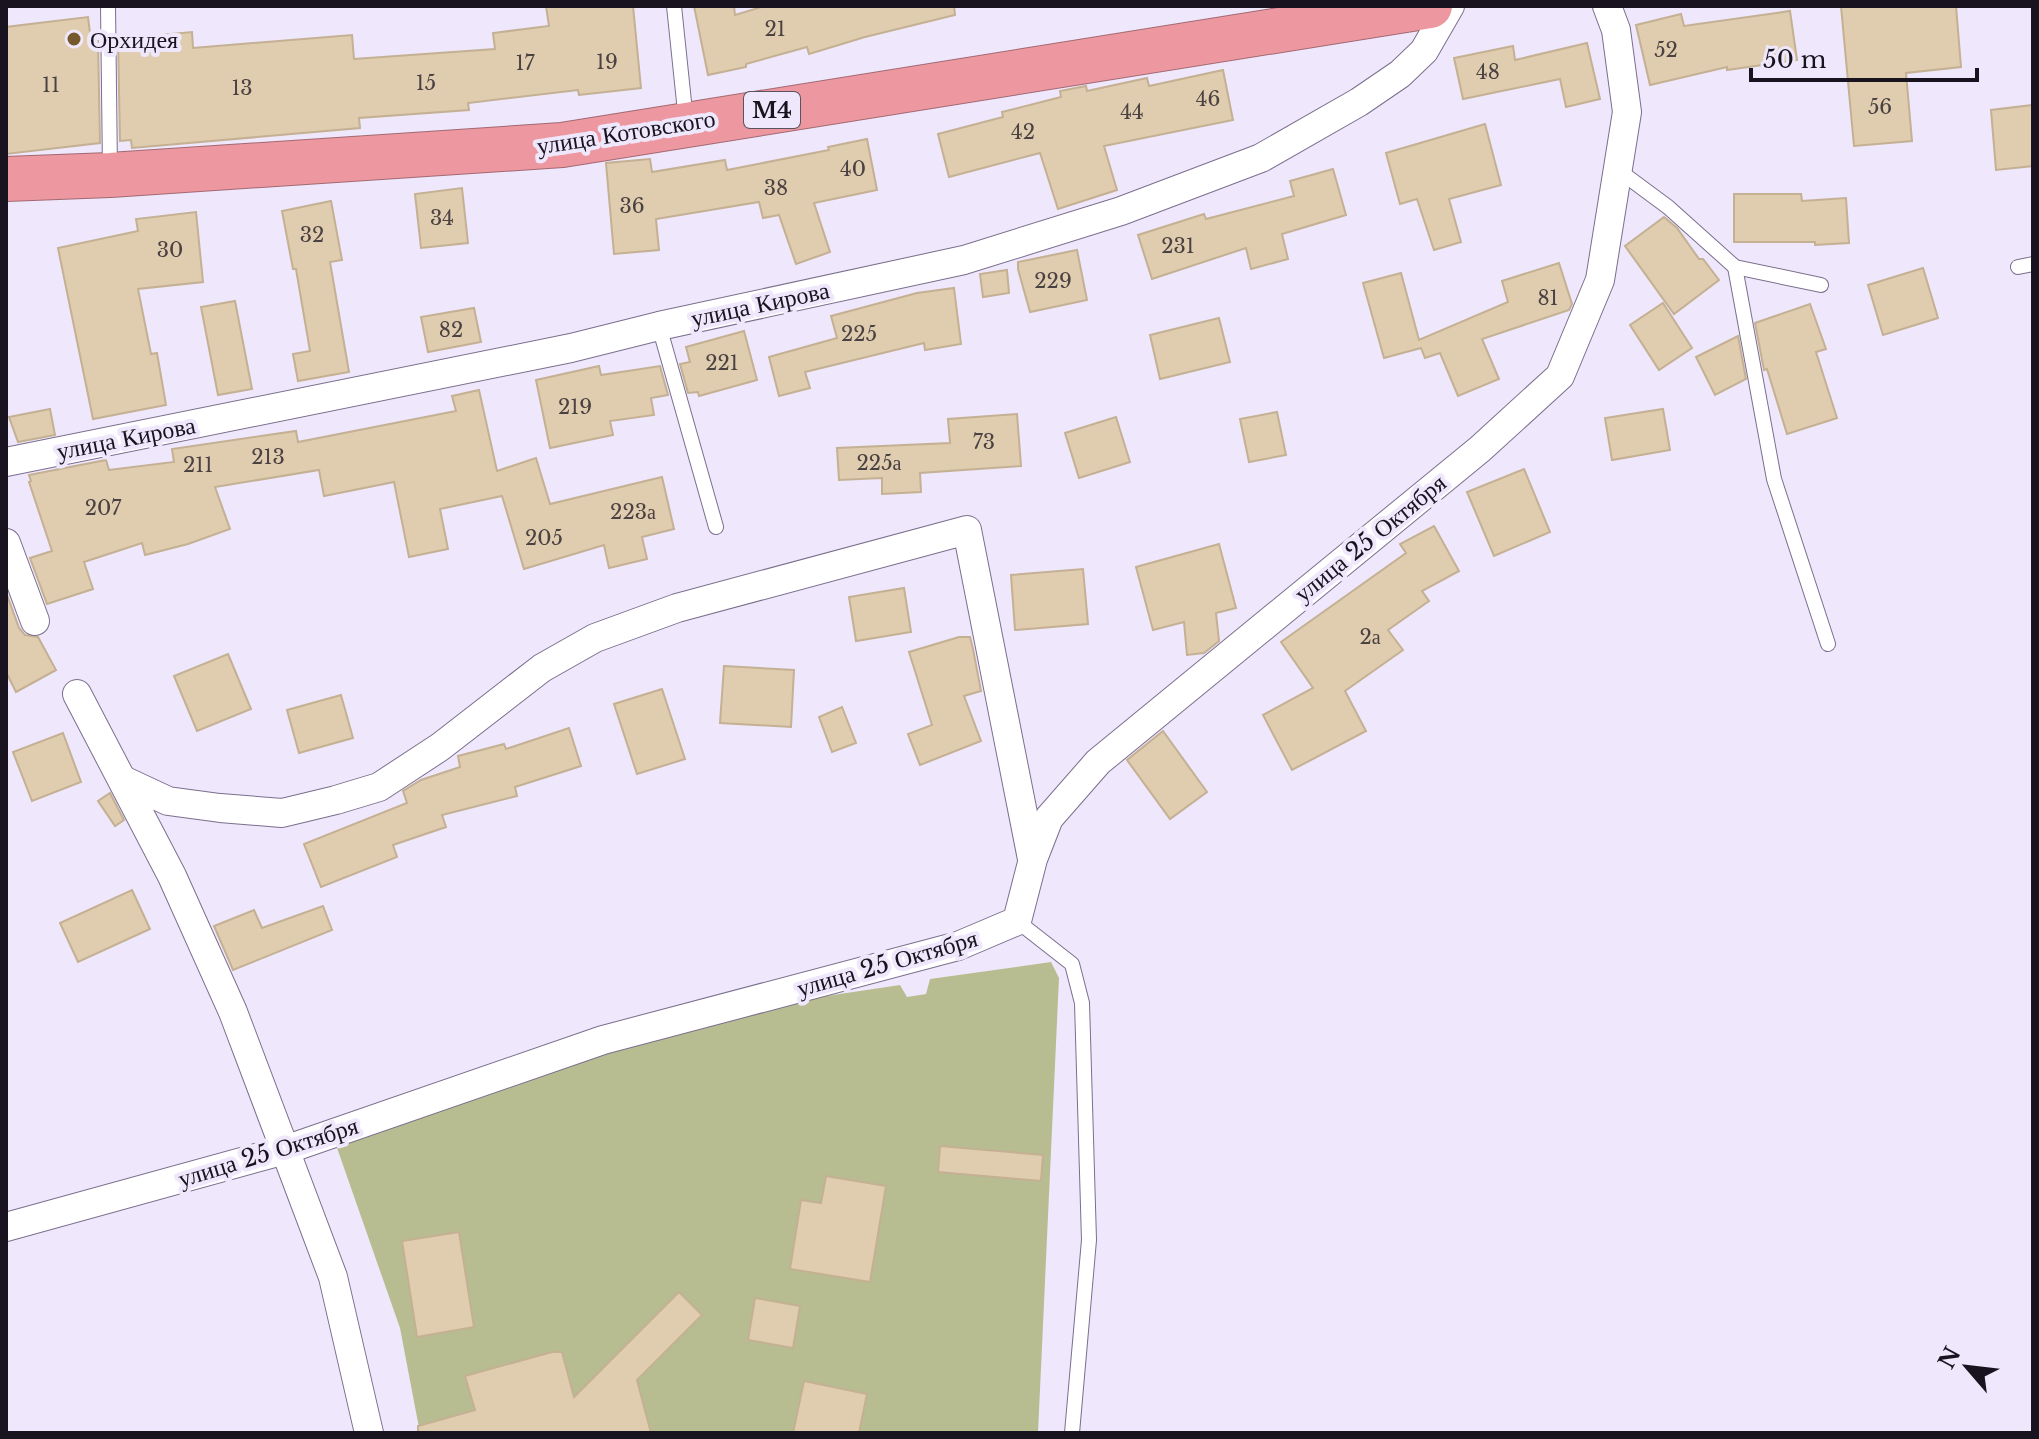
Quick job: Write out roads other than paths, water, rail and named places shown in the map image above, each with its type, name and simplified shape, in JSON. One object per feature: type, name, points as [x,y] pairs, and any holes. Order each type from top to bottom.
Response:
[{"type":"highway","name":"улица Котовского","points":[[6,179],[562,145],[1430,6]]},
{"type":"street","name":"улица Кирова","points":[[6,462],[571,348],[964,260],[1121,211],[1261,158],[1359,102],[1400,74],[1424,51],[1450,6]]},
{"type":"street","name":"улица 25 Октября","points":[[6,1227],[285,1150],[603,1040],[958,946],[1017,921],[1033,859],[1049,818],[1098,762],[1480,449],[1560,376],[1600,280],[1627,112],[1616,30],[1607,6]]},
{"type":"street","points":[[123,780],[168,801],[220,808],[282,813],[336,800],[379,787],[440,747],[542,668],[595,638],[677,608],[967,530],[1033,859]]},
{"type":"street","points":[[6,543],[35,621]]},
{"type":"street","points":[[77,694],[172,876],[233,1012],[333,1277],[369,1433]]},
{"type":"lane","points":[[108,6],[110,175]]},
{"type":"lane","points":[[674,6],[686,123]]},
{"type":"lane","points":[[1618,170],[1668,207],[1735,267],[1821,285]]},
{"type":"lane","points":[[1735,267],[1774,479],[1828,644]]},
{"type":"lane","points":[[659,326],[716,527]]},
{"type":"lane","points":[[1017,921],[1072,964],[1082,1003],[1089,1240],[1072,1433]]},
{"type":"place","name":"Орхидея","points":[[74,39]]}]
